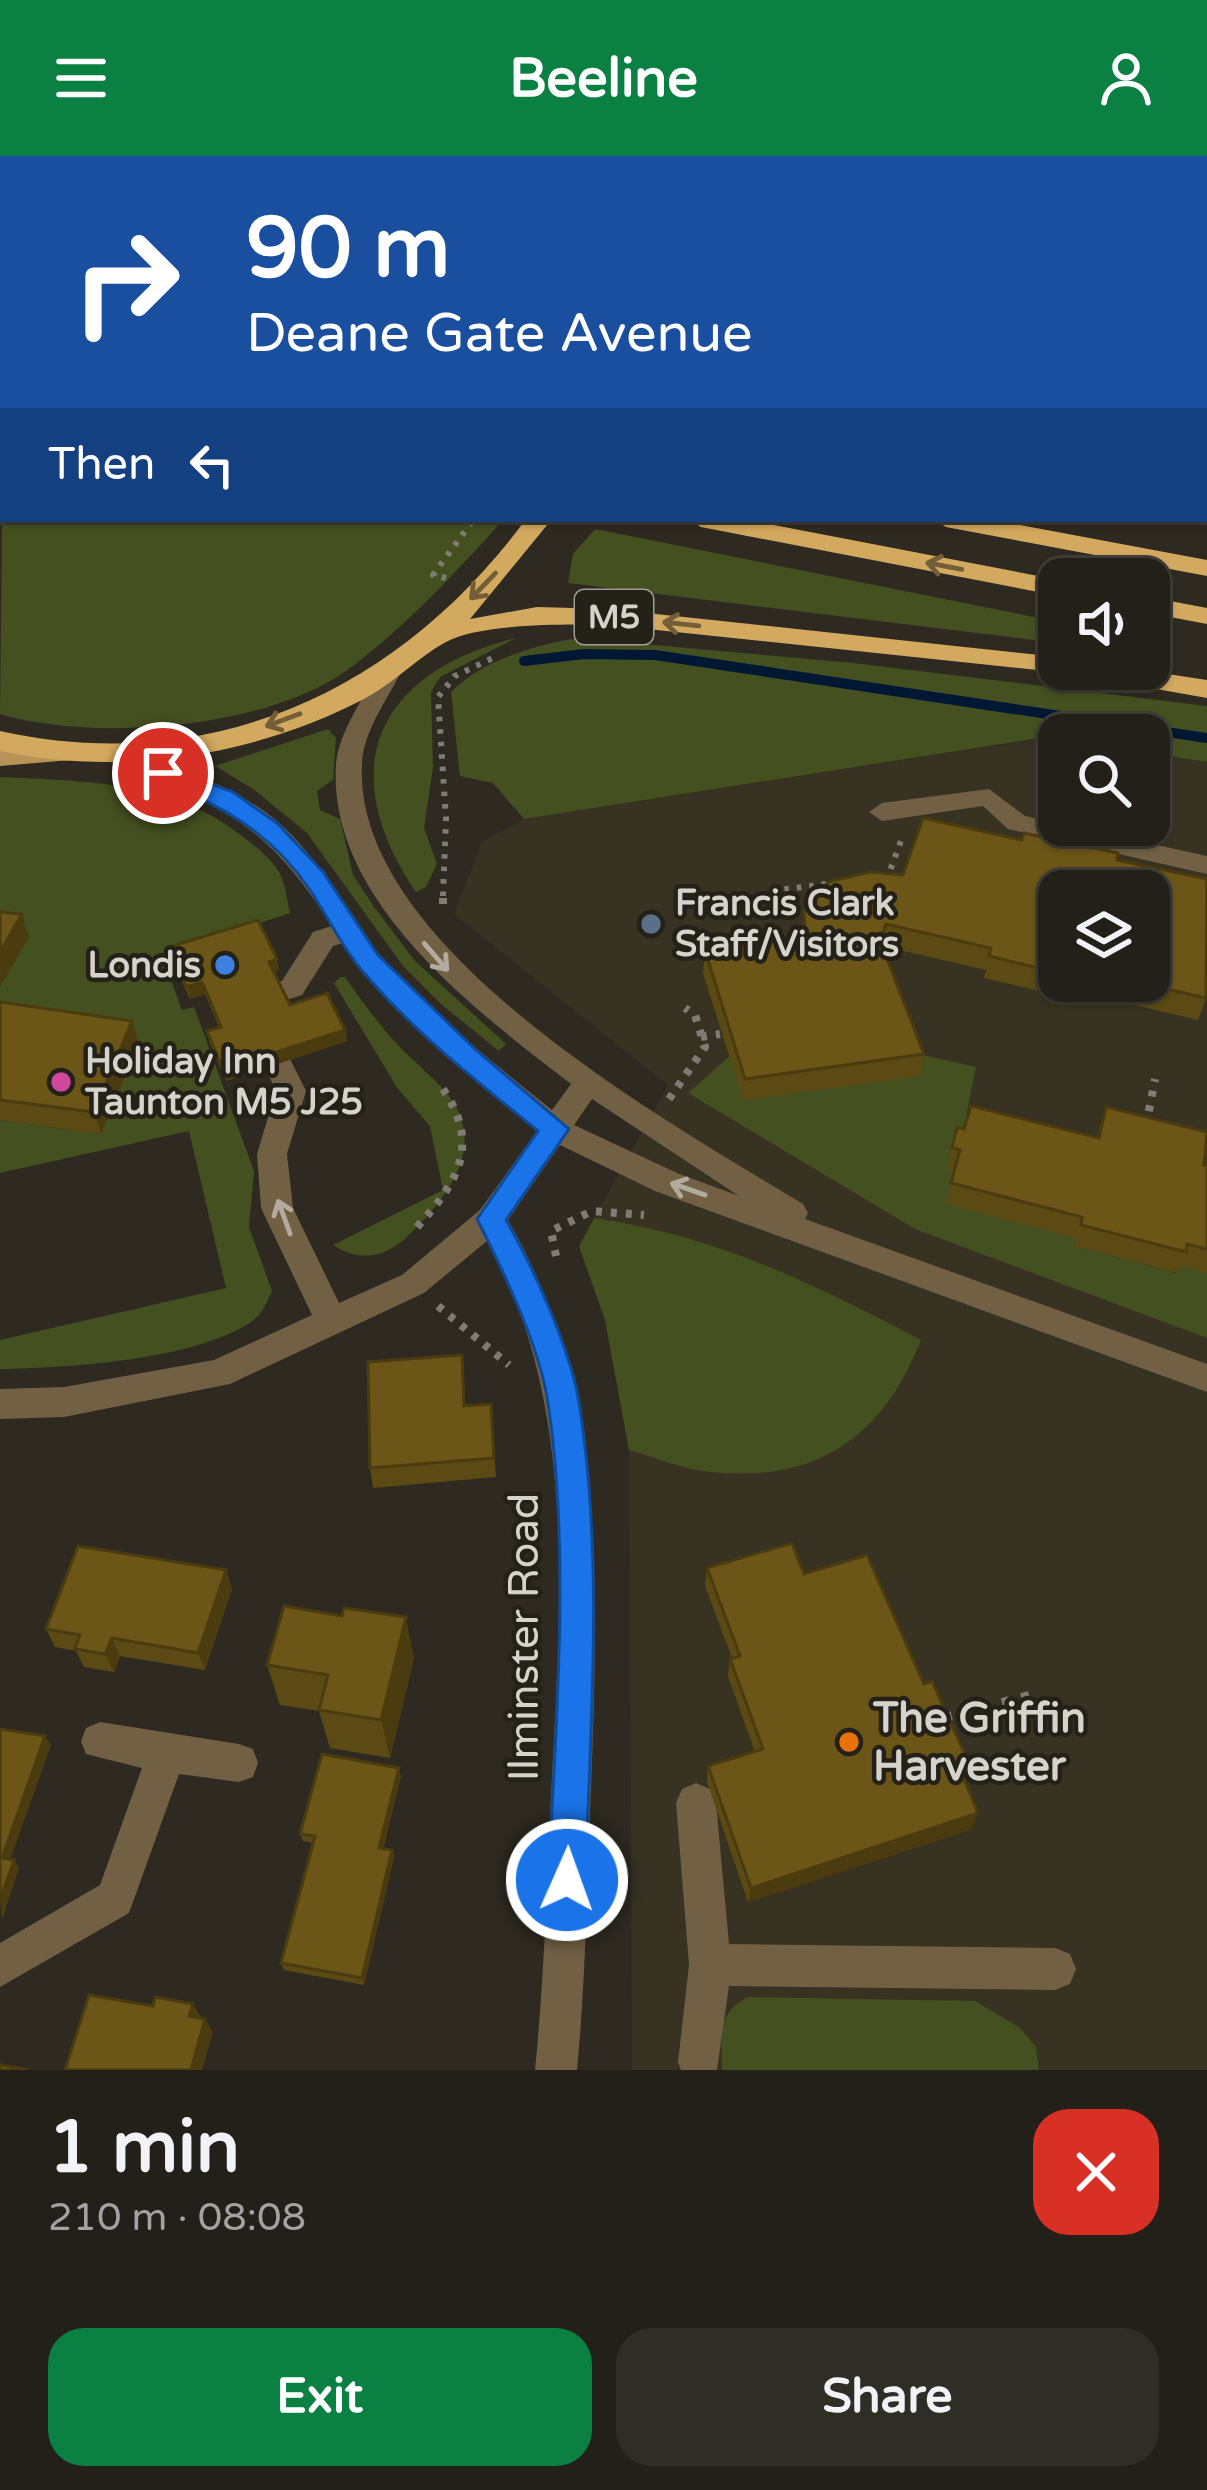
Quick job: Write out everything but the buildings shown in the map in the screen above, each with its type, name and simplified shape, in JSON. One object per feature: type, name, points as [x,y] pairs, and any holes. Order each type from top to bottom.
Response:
[{"type":"highway","points":[[0,741],[62,754],[112,753],[178,748],[242,735],[389,672],[485,586],[537,522]]},
{"type":"highway","points":[[717,522],[1038,584]]},
{"type":"highway","points":[[962,522],[1207,568]]},
{"type":"highway","points":[[1170,609],[1207,616]]},
{"type":"highway","name":"M5","points":[[432,635],[537,615],[609,617],[1038,664]]},
{"type":"highway","points":[[1170,683],[1207,689]]},
{"type":"main road","points":[[0,758],[62,754]]},
{"type":"street","points":[[389,672],[348,765],[352,808],[367,862],[401,916],[447,970],[520,1032],[838,1241]]},
{"type":"street","points":[[112,753],[225,797],[270,829],[315,878],[369,961],[439,1032],[555,1129],[666,1182],[1207,1378]]},
{"type":"street","points":[[893,810],[989,797],[1017,823],[1207,865]]},
{"type":"street","points":[[280,992],[292,988],[322,939],[349,931]]},
{"type":"street","points":[[278,1064],[291,1091],[272,1154],[277,1208],[332,1323]]},
{"type":"street","points":[[0,1404],[64,1402],[173,1386],[218,1374],[413,1284],[491,1219],[590,1079]]},
{"type":"street","name":"Ilminster Road","points":[[491,1219],[506,1240],[549,1348],[562,1394],[571,1501],[576,1668],[556,2070]]},
{"type":"street","points":[[100,1741],[239,1763]]},
{"type":"street","points":[[0,1966],[115,1899],[167,1753]]},
{"type":"street","points":[[696,1803],[710,1965],[699,2062]]},
{"type":"street","points":[[710,1965],[1055,1969]]},
{"type":"path","points":[[443,908],[441,687],[508,650]]},
{"type":"path","points":[[868,878],[888,876],[908,819],[893,810]]},
{"type":"path","points":[[772,891],[849,881]]},
{"type":"path","points":[[810,886],[819,895]]},
{"type":"path","points":[[665,1105],[703,1054],[695,1015],[685,1008]]},
{"type":"path","points":[[701,1037],[720,1034]]},
{"type":"path","points":[[1143,1139],[1155,1079]]},
{"type":"path","points":[[405,1239],[442,1200],[458,1174],[466,1143],[457,1109],[434,1080]]},
{"type":"path","points":[[561,1265],[551,1231],[592,1211],[648,1215],[666,1182]]},
{"type":"path","points":[[413,1284],[504,1358],[514,1374]]},
{"type":"path","points":[[936,1720],[1035,1694]]},
{"type":"shaded area","points":[[1038,739],[1038,846],[1170,846],[1170,756],[1207,762],[1207,2070],[632,2070],[629,1450],[605,1320],[579,1246],[668,1085],[454,914],[482,842],[524,819]]},
{"type":"green space","points":[[2,522],[501,522],[389,636],[346,671],[311,691],[271,706],[178,725],[82,727],[0,714]]},
{"type":"green space","points":[[595,529],[1038,618],[1038,640],[568,583],[573,554]]},
{"type":"green space","points":[[516,638],[440,677],[431,692],[433,767],[424,828],[437,864],[426,887],[416,892],[391,847],[377,806],[374,767],[382,732],[401,702],[429,675],[468,654]]},
{"type":"green space","points":[[578,638],[853,663],[1038,685],[1038,690],[1207,706],[1207,762],[1170,756],[1170,714],[1038,714],[1038,738],[524,819],[493,783],[460,776],[451,692],[478,671],[544,645]]},
{"type":"green space","points":[[328,729],[336,738],[333,780],[317,791],[320,810],[340,819],[353,875],[415,961],[506,1044],[499,1051],[403,966],[307,833],[253,789],[215,766]]},
{"type":"green space","points":[[0,777],[127,787],[187,804],[242,836],[281,876],[290,913],[162,956],[182,1010],[194,1007],[254,1171],[249,1227],[272,1291],[255,1319],[227,1335],[130,1359],[0,1369],[0,1340],[226,1288],[189,1131],[0,1173],[0,1120],[101,1134],[0,1023]]},
{"type":"green space","points":[[345,977],[389,1035],[448,1095],[460,1114],[464,1134],[458,1171],[436,1206],[398,1244],[371,1255],[352,1254],[333,1245],[443,1190],[430,1126],[398,1089],[334,983]]},
{"type":"green space","points":[[914,1053],[976,1067],[955,1171],[1075,1238],[1074,1246],[1176,1273],[1179,1265],[1207,1273],[1207,1338],[915,1229],[688,1093],[730,1056]]},
{"type":"green space","points":[[594,1218],[681,1236],[763,1264],[921,1340],[887,1403],[866,1427],[814,1461],[783,1470],[711,1472],[629,1450],[605,1320],[579,1246]]},
{"type":"green space","points":[[749,1997],[975,2001],[1019,2027],[1036,2047],[1039,2070],[722,2070],[726,2018]]},
{"type":"waterway","points":[[524,661],[584,654],[655,655],[1207,738]]},
{"type":"place","name":"Francis Clark Staff/Visitors","points":[[651,924]]},
{"type":"place","name":"Londis","points":[[225,965]]},
{"type":"place","name":"Holiday Inn Taunton M5 J25","points":[[61,1082]]},
{"type":"place","name":"The Griffin Harvester","points":[[849,1742]]},
{"type":"route","points":[[163,773],[225,797],[270,829],[315,878],[369,961],[439,1032],[555,1129],[491,1219],[514,1258],[562,1394],[576,1668],[567,1880]]}]
